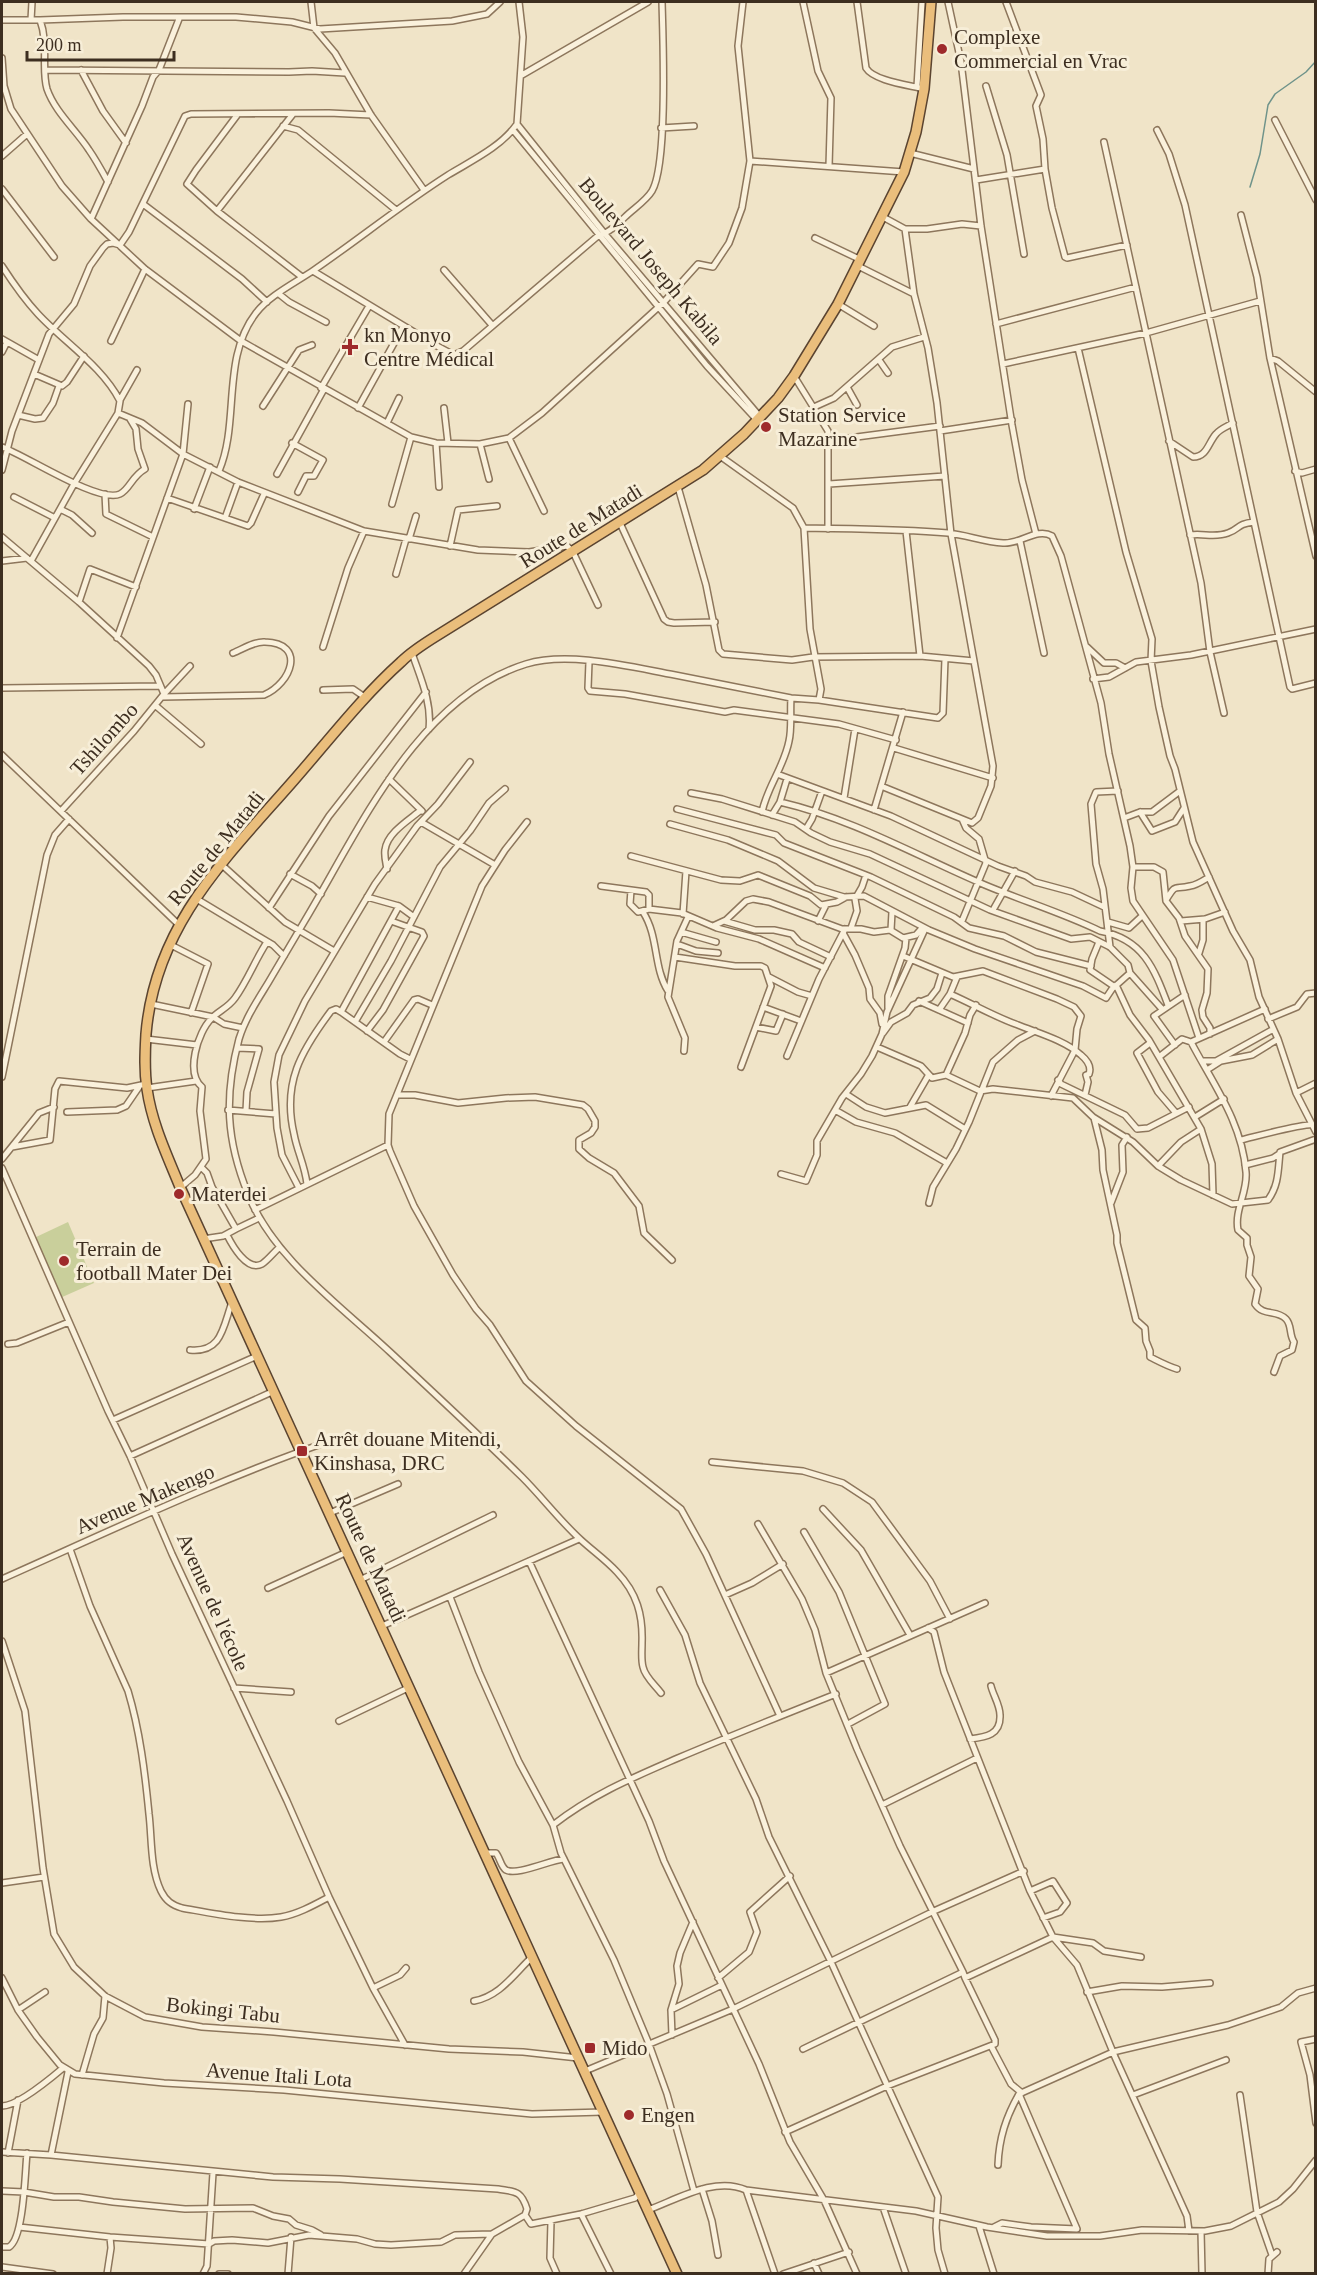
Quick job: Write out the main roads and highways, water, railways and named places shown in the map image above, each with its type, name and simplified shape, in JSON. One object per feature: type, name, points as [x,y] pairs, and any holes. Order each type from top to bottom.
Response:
[{"type":"highway","name":"Route de Matadi","points":[[677,2274],[203,1239],[156,1130],[144,1086],[149,1003],[169,944],[178,924],[195,898],[366,698],[412,653],[678,487],[720,456],[759,419],[794,376],[838,304],[904,172],[910,153],[931,2]]},
{"type":"waterway","points":[[1250,187],[1260,154],[1268,105],[1275,94],[1306,72],[1316,61]]},
{"type":"place","name":"Complexe Commercial en Vrac","points":[[942,49]]},
{"type":"place","name":"kn Monyo Centre Médical","points":[[350,347]]},
{"type":"place","name":"Station Service Mazarine","points":[[766,427]]},
{"type":"place","name":"Materdei","points":[[179,1194]]},
{"type":"place","name":"Terrain de football Mater Dei","points":[[64,1261]]},
{"type":"place","name":"Arrêt douane Mitendi, Kinshasa, DRC","points":[[302,1451]]},
{"type":"place","name":"Mido","points":[[590,2048]]},
{"type":"place","name":"Engen","points":[[629,2115]]}]
